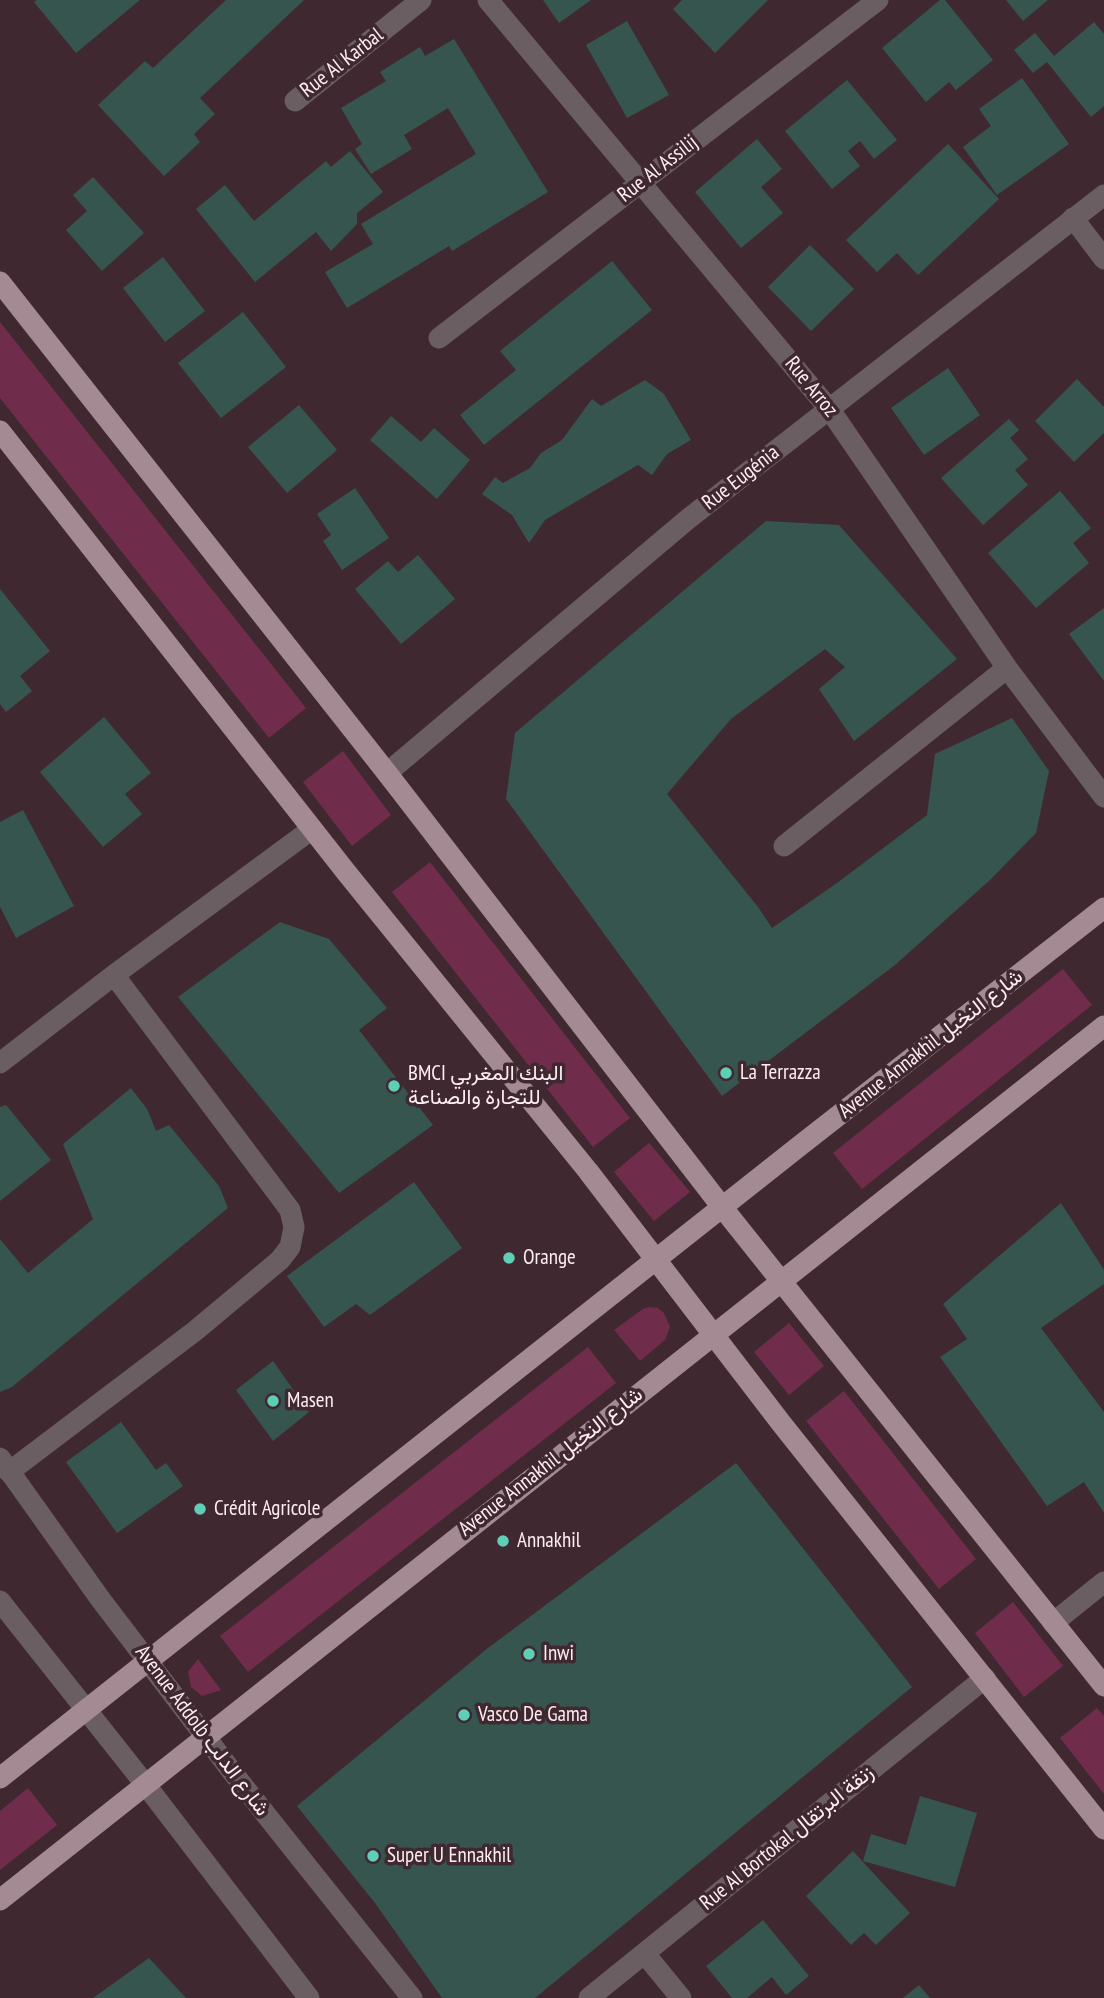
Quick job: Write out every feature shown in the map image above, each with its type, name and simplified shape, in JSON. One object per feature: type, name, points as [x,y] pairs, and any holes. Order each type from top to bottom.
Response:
[{"type":"main road","points":[[0,282],[387,773],[722,1207],[1104,1686]]},
{"type":"main road","points":[[0,431],[312,829],[588,1171],[713,1334],[1104,1829]]},
{"type":"main road","name":"Avenue Annakhil شارع النخيل","points":[[0,1778],[1104,908]]},
{"type":"main road","name":"Avenue Annakhil شارع النخيل","points":[[0,1900],[1104,1026]]},
{"type":"street","name":"Rue Al Karbal","points":[[295,101],[421,0]]},
{"type":"street","name":"Rue Arroz","points":[[488,0],[830,410],[1007,668],[1104,797]]},
{"type":"street","name":"Rue Al Assilij","points":[[439,338],[878,0]]},
{"type":"street","name":"Rue Eugénia","points":[[387,773],[688,519],[1104,195]]},
{"type":"street","points":[[1073,218],[1104,259]]},
{"type":"street","points":[[783,846],[1007,668]]},
{"type":"street","points":[[0,1063],[312,829]]},
{"type":"street","points":[[5,1465],[195,1331],[280,1261],[290,1247],[294,1227],[290,1210],[114,975]]},
{"type":"street","name":"Avenue Addolb شارع الدلب","points":[[5,1465],[205,1737],[412,1998]]},
{"type":"street","points":[[1053,1623],[1104,1582]]},
{"type":"street","points":[[0,1601],[309,1998]]},
{"type":"street","name":"Rue Al Bortokal زنقة البرتقال","points":[[589,1998],[985,1678]]},
{"type":"street","points":[[645,1954],[681,1998]]},
{"type":"shaded area","points":[[0,322],[306,708],[269,738],[0,398]]},
{"type":"shaded area","points":[[343,751],[391,815],[352,846],[303,782]]},
{"type":"shaded area","points":[[430,862],[630,1118],[593,1147],[392,892]]},
{"type":"shaded area","points":[[1063,969],[1092,1005],[862,1189],[833,1153]]},
{"type":"shaded area","points":[[649,1143],[690,1192],[654,1221],[614,1172]]},
{"type":"shaded area","points":[[650,1307],[658,1308],[664,1313],[670,1327],[665,1340],[640,1361],[614,1330]]},
{"type":"shaded area","points":[[789,1323],[824,1366],[789,1395],[754,1352]]},
{"type":"shaded area","points":[[588,1347],[616,1383],[248,1672],[220,1636]]},
{"type":"shaded area","points":[[844,1391],[976,1559],[939,1589],[806,1421]]},
{"type":"shaded area","points":[[1013,1602],[1063,1666],[1024,1697],[975,1633]]},
{"type":"shaded area","points":[[198,1659],[221,1690],[202,1696],[191,1687],[188,1672]]},
{"type":"shaded area","points":[[1097,1708],[1104,1716],[1104,1794],[1060,1738]]},
{"type":"shaded area","points":[[28,1788],[57,1825],[0,1870],[0,1811]]},
{"type":"building","points":[[140,0],[76,53],[34,2]]},
{"type":"building","points":[[226,0],[304,0],[200,98],[215,114],[194,134],[200,142],[164,176],[98,105],[145,61],[153,68]]},
{"type":"building","points":[[543,0],[591,0],[559,23]]},
{"type":"building","points":[[682,0],[768,0],[715,53],[673,9]]},
{"type":"building","points":[[940,0],[945,0],[993,60],[956,90],[949,82],[926,102],[882,48]]},
{"type":"building","points":[[1006,0],[1048,0],[1023,21]]},
{"type":"building","points":[[627,21],[669,95],[627,118],[586,45]]},
{"type":"building","points":[[1094,22],[1104,34],[1104,106],[1091,117],[1047,62],[1033,73],[1014,50],[1035,33],[1054,56]]},
{"type":"building","points":[[454,39],[548,192],[452,251],[449,246],[347,308],[325,272],[373,244],[361,224],[476,154],[448,108],[404,135],[412,149],[371,174],[355,149],[362,144],[341,108],[386,81],[380,72],[420,47],[425,56]]},
{"type":"building","points":[[1022,78],[1069,144],[997,195],[963,147],[991,126],[979,109]]},
{"type":"building","points":[[847,80],[897,140],[874,159],[860,141],[848,151],[860,166],[832,189],[785,131]]},
{"type":"building","points":[[757,139],[782,169],[761,187],[783,213],[741,248],[695,192]]},
{"type":"building","points":[[948,144],[999,199],[918,275],[897,253],[877,272],[846,240]]},
{"type":"building","points":[[350,151],[383,192],[357,213],[357,224],[331,251],[316,232],[255,282],[196,209],[225,185],[254,221],[326,161],[331,167]]},
{"type":"building","points":[[93,177],[144,233],[102,271],[66,230],[87,211],[73,195]]},
{"type":"building","points":[[810,245],[854,289],[811,331],[768,287]]},
{"type":"building","points":[[163,257],[205,311],[165,342],[123,288]]},
{"type":"building","points":[[612,261],[652,310],[484,445],[460,415],[516,370],[500,351]]},
{"type":"building","points":[[243,312],[286,367],[221,418],[178,363]]},
{"type":"building","points":[[948,368],[980,415],[924,455],[891,408]]},
{"type":"building","points":[[1077,379],[1104,407],[1104,433],[1074,462],[1035,421]]},
{"type":"building","points":[[645,380],[664,394],[691,440],[667,454],[652,475],[638,465],[545,520],[529,543],[512,515],[482,494],[495,477],[503,483],[530,468],[541,453],[562,440],[592,399],[601,406]]},
{"type":"building","points":[[299,405],[337,450],[287,493],[248,447]]},
{"type":"building","points":[[391,416],[421,442],[434,428],[470,460],[437,499],[370,440]]},
{"type":"building","points":[[1009,419],[1019,430],[1010,438],[1028,459],[1015,470],[1028,485],[983,525],[941,478]]},
{"type":"building","points":[[355,488],[389,538],[342,570],[323,541],[331,535],[317,514]]},
{"type":"building","points":[[1060,491],[1091,528],[1073,543],[1089,563],[1036,608],[988,553]]},
{"type":"building","points":[[766,521],[839,525],[957,659],[854,741],[819,689],[845,667],[825,649],[731,719],[667,794],[772,928],[927,815],[935,754],[1012,718],[1049,771],[1036,833],[990,880],[895,965],[722,1096],[506,799],[515,733]]},
{"type":"building","points":[[418,555],[455,599],[401,644],[355,589],[388,561],[398,572]]},
{"type":"building","points":[[0,589],[50,651],[20,676],[32,691],[6,712],[0,704]]},
{"type":"building","points":[[1104,608],[1104,681],[1069,634]]},
{"type":"building","points":[[104,717],[151,773],[125,794],[142,814],[103,847],[40,772]]},
{"type":"building","points":[[23,810],[74,906],[16,938],[0,907],[0,822]]},
{"type":"building","points":[[280,922],[329,939],[387,1008],[359,1030],[433,1125],[339,1193],[178,997]]},
{"type":"building","points":[[131,1088],[147,1109],[156,1131],[169,1125],[219,1186],[228,1208],[12,1387],[0,1392],[0,1239],[28,1273],[93,1219],[63,1144]]},
{"type":"building","points":[[6,1105],[51,1160],[0,1201],[0,1107]]},
{"type":"building","points":[[414,1182],[462,1248],[370,1315],[356,1304],[324,1327],[287,1276]]},
{"type":"building","points":[[1061,1203],[1104,1270],[1104,1284],[1041,1328],[1104,1412],[1104,1513],[1084,1482],[1047,1506],[940,1357],[967,1339],[943,1304]]},
{"type":"building","name":"Masen","points":[[273,1361],[309,1412],[273,1441],[236,1390]]},
{"type":"building","points":[[121,1422],[156,1470],[166,1463],[183,1486],[117,1533],[66,1462]]},
{"type":"building","points":[[736,1463],[912,1687],[535,1998],[442,1998],[375,1903],[297,1806],[488,1648]]},
{"type":"building","points":[[920,1796],[977,1813],[955,1887],[863,1861],[871,1834],[906,1845]]},
{"type":"building","points":[[853,1851],[910,1913],[876,1945],[864,1933],[851,1945],[806,1896]]},
{"type":"building","points":[[763,1920],[809,1976],[786,1995],[772,1977],[747,1998],[732,1998],[706,1966]]},
{"type":"building","points":[[149,1958],[186,1998],[93,1998]]},
{"type":"building","points":[[919,1985],[930,1998],[903,1998]]},
{"type":"place","name":"La Terrazza","points":[[726,1073]]},
{"type":"place","name":"BMCI البنك المغربي للتجارة والصناعة","points":[[394,1086]]},
{"type":"place","name":"Orange","points":[[509,1258]]},
{"type":"place","name":"Masen","points":[[273,1401]]},
{"type":"place","name":"Crédit Agricole","points":[[200,1509]]},
{"type":"place","name":"Annakhil","points":[[503,1541]]},
{"type":"place","name":"Inwi","points":[[529,1654]]},
{"type":"place","name":"Vasco De Gama","points":[[464,1715]]},
{"type":"place","name":"Super U Ennakhil","points":[[373,1856]]}]
